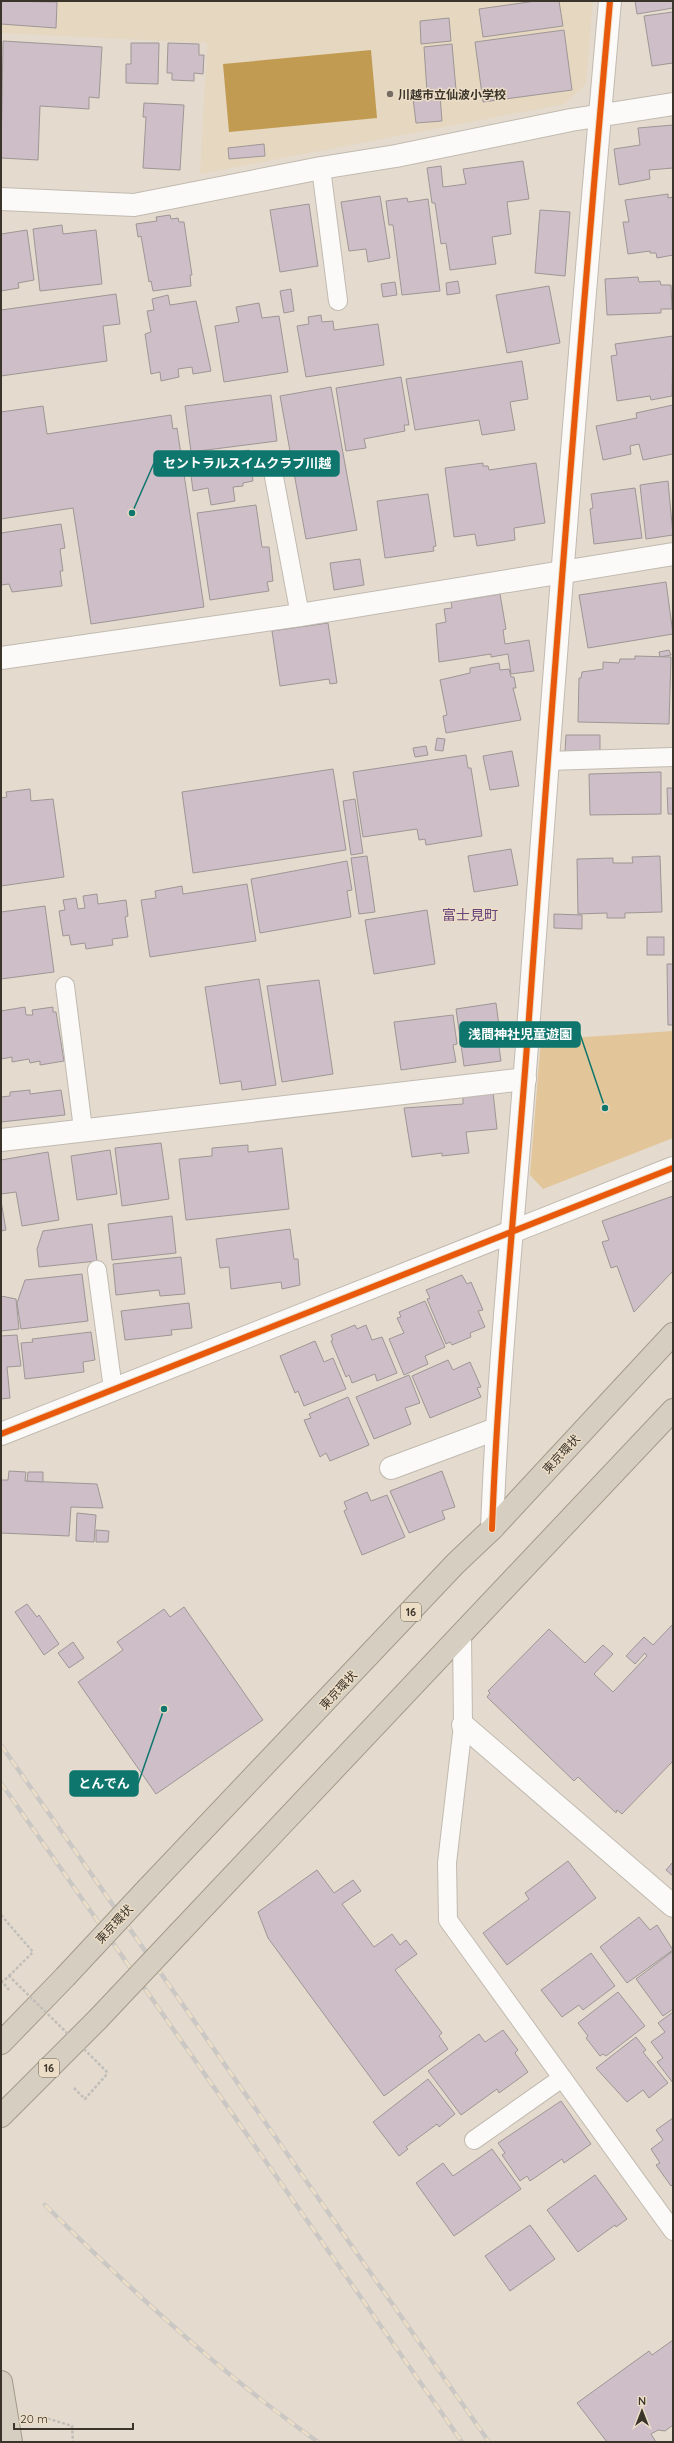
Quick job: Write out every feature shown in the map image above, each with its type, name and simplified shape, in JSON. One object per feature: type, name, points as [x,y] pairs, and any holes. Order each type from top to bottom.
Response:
[{"type":"highway","name":"東京環状","points":[[1,2043],[456,1564],[492,1528],[673,1334]]},
{"type":"highway","name":"16","points":[[1,2116],[98,2019],[673,1410]]},
{"type":"highway","points":[[1,2382],[12,2442]]},
{"type":"street","points":[[492,1528],[496,1429],[525,1079],[562,570],[610,1]]},
{"type":"street","points":[[1,199],[134,205],[321,168],[396,156],[600,115],[673,104]]},
{"type":"street","points":[[1,658],[300,615],[562,570],[673,554]]},
{"type":"street","points":[[1,1140],[83,1129],[525,1079]]},
{"type":"street","points":[[1,1434],[512,1230],[673,1168]]},
{"type":"street","points":[[391,1468],[496,1429]]},
{"type":"street","points":[[463,1725],[673,1906]]},
{"type":"lane","points":[[321,168],[338,301]]},
{"type":"lane","points":[[271,461],[300,615]]},
{"type":"lane","points":[[548,761],[673,757]]},
{"type":"lane","points":[[64,986],[83,1129]]},
{"type":"lane","points":[[97,1270],[113,1389]]},
{"type":"lane","points":[[462,1634],[463,1725],[447,1863],[448,1920],[673,2231]]},
{"type":"lane","points":[[474,2140],[562,2078]]},
{"type":"path","points":[[1,1914],[33,1952],[1,1983]]},
{"type":"path","points":[[9,1976],[75,2040]]},
{"type":"path","points":[[78,2082],[73,2087],[85,2099],[108,2073],[80,2046]]},
{"type":"path","points":[[42,2417],[72,2426],[73,2442]]},
{"type":"shaded area","name":"川越市立仙波小学校","points":[[1,1],[593,1],[586,84],[564,104],[200,174],[207,43],[1,33]]},
{"type":"shaded area","points":[[371,50],[377,118],[229,132],[223,64]]},
{"type":"shaded area","points":[[673,1031],[673,1138],[543,1189],[530,1175],[541,1040]]},
{"type":"building","points":[[1,1],[57,2],[56,28],[1,24]]},
{"type":"building","points":[[536,1],[559,1],[563,26],[483,37],[479,9]]},
{"type":"building","points":[[635,1],[673,1],[673,8],[637,14]]},
{"type":"building","points":[[673,12],[673,63],[652,66],[644,16]]},
{"type":"building","points":[[449,18],[451,41],[421,44],[420,21]]},
{"type":"building","points":[[564,30],[572,90],[483,102],[475,42]]},
{"type":"building","points":[[3,41],[102,47],[99,98],[89,97],[89,109],[40,106],[38,160],[1,158]]},
{"type":"building","points":[[131,43],[159,43],[158,84],[126,83],[126,64],[131,64]]},
{"type":"building","points":[[168,43],[199,44],[199,55],[204,55],[203,74],[194,73],[194,81],[172,80],[172,73],[167,73]]},
{"type":"building","points":[[452,44],[456,90],[427,92],[424,47]]},
{"type":"building","points":[[440,96],[442,121],[416,123],[413,98]]},
{"type":"building","points":[[144,103],[184,105],[180,170],[143,168],[146,117],[143,117]]},
{"type":"building","points":[[673,125],[673,168],[649,170],[650,179],[619,185],[614,149],[640,145],[638,128]]},
{"type":"building","points":[[264,144],[265,156],[229,159],[228,148]]},
{"type":"building","points":[[523,161],[529,199],[507,202],[511,234],[492,237],[496,264],[450,270],[446,243],[441,244],[435,203],[432,203],[427,168],[441,166],[443,187],[466,184],[463,169]]},
{"type":"building","points":[[668,194],[668,198],[673,197],[673,255],[657,258],[656,253],[650,253],[650,251],[628,254],[623,222],[629,222],[625,200]]},
{"type":"building","points":[[380,196],[390,258],[368,262],[366,249],[349,251],[341,202]]},
{"type":"building","points":[[407,198],[408,202],[428,199],[440,291],[402,295],[393,225],[389,225],[386,201]]},
{"type":"building","points":[[309,204],[318,266],[280,272],[270,210]]},
{"type":"building","points":[[540,210],[570,212],[565,276],[535,273]]},
{"type":"building","points":[[170,215],[171,219],[178,218],[179,222],[184,222],[192,275],[190,275],[191,286],[153,291],[151,281],[149,282],[141,236],[138,237],[136,224],[157,221],[156,217]]},
{"type":"building","points":[[62,225],[63,234],[96,230],[102,284],[40,291],[33,229]]},
{"type":"building","points":[[27,230],[34,280],[18,283],[19,288],[1,291],[1,234]]},
{"type":"building","points":[[638,277],[639,282],[660,281],[661,285],[671,285],[672,309],[661,309],[661,313],[607,315],[605,279]]},
{"type":"building","points":[[458,281],[460,293],[447,295],[446,283]]},
{"type":"building","points":[[395,282],[397,295],[383,297],[381,284]]},
{"type":"building","points":[[549,286],[560,343],[507,353],[496,295]]},
{"type":"building","points":[[291,289],[294,311],[284,313],[280,291]]},
{"type":"building","points":[[116,294],[120,324],[103,326],[107,361],[1,376],[1,310]]},
{"type":"building","points":[[168,295],[170,305],[196,301],[211,371],[193,374],[192,367],[178,369],[179,377],[161,381],[160,372],[151,374],[145,334],[151,332],[147,311],[154,310],[152,299]]},
{"type":"building","points":[[259,303],[262,318],[279,316],[288,372],[224,382],[215,326],[239,322],[236,307]]},
{"type":"building","points":[[321,315],[322,322],[333,321],[334,330],[378,324],[384,365],[306,377],[297,326],[309,324],[308,317]]},
{"type":"building","points":[[673,336],[672,396],[651,400],[650,396],[617,401],[611,356],[617,355],[615,344]]},
{"type":"building","points":[[522,361],[528,399],[510,402],[515,430],[482,435],[479,420],[415,430],[406,379]]},
{"type":"building","points":[[401,377],[409,425],[404,425],[405,431],[364,439],[366,448],[346,451],[336,388]]},
{"type":"building","points":[[331,387],[357,530],[306,539],[280,396]]},
{"type":"building","points":[[271,395],[277,441],[191,452],[185,406]]},
{"type":"building","points":[[673,405],[673,454],[643,460],[639,444],[630,446],[631,454],[603,460],[596,426],[637,418],[636,413]]},
{"type":"building","points":[[43,406],[47,434],[171,415],[173,429],[177,428],[204,607],[91,624],[73,508],[1,519],[1,412]]},
{"type":"building","points":[[249,450],[253,481],[243,483],[243,486],[233,487],[235,501],[211,505],[208,488],[193,491],[189,460]]},
{"type":"building","points":[[483,463],[483,466],[488,466],[489,470],[536,463],[545,523],[514,528],[515,540],[477,546],[475,534],[454,537],[445,468]]},
{"type":"building","points":[[668,481],[673,535],[646,539],[640,485]]},
{"type":"building","points":[[635,488],[642,538],[594,544],[590,509],[593,508],[591,494]]},
{"type":"building","points":[[428,494],[436,546],[433,547],[434,551],[385,558],[377,501]]},
{"type":"building","points":[[256,505],[262,547],[269,547],[273,581],[267,582],[269,591],[210,600],[197,513]]},
{"type":"building","points":[[61,524],[65,548],[60,549],[63,571],[60,571],[62,586],[12,592],[9,584],[1,585],[1,533]]},
{"type":"building","points":[[360,559],[364,585],[334,590],[330,563]]},
{"type":"building","points":[[666,582],[673,634],[588,648],[579,595]]},
{"type":"building","points":[[500,594],[506,629],[503,630],[505,644],[529,640],[534,671],[511,674],[508,654],[491,657],[491,654],[439,662],[436,624],[446,622],[444,609],[452,608],[451,602]]},
{"type":"building","points":[[328,623],[337,683],[330,684],[329,679],[280,686],[272,631]]},
{"type":"building","points":[[669,650],[671,655],[660,657],[659,652]]},
{"type":"building","points":[[635,656],[671,657],[669,724],[578,722],[579,678],[581,678],[582,672],[603,669],[603,662],[619,663],[620,659],[635,659]]},
{"type":"building","points":[[499,663],[500,670],[509,669],[511,677],[514,677],[516,688],[513,688],[521,720],[446,733],[443,716],[447,715],[440,680],[470,673],[470,668]]},
{"type":"building","points":[[566,735],[600,735],[600,753],[565,752]]},
{"type":"building","points":[[437,738],[445,739],[443,751],[435,750]]},
{"type":"building","points":[[426,746],[428,755],[415,757],[413,748]]},
{"type":"building","points":[[512,751],[519,786],[490,790],[483,756]]},
{"type":"building","points":[[466,755],[468,768],[471,768],[482,836],[426,845],[425,839],[419,840],[417,829],[363,837],[353,772]]},
{"type":"building","points":[[333,769],[346,850],[193,873],[182,792]]},
{"type":"building","points":[[661,772],[661,814],[590,815],[589,774]]},
{"type":"building","points":[[667,788],[673,788],[673,814],[668,814]]},
{"type":"building","points":[[30,789],[31,801],[53,799],[64,877],[1,886],[1,798],[7,797],[6,792]]},
{"type":"building","points":[[355,799],[363,853],[351,855],[343,801]]},
{"type":"building","points":[[511,849],[518,885],[474,892],[468,856]]},
{"type":"building","points":[[367,856],[375,912],[359,914],[351,858]]},
{"type":"building","points":[[660,856],[662,912],[625,913],[625,918],[607,918],[607,913],[578,914],[577,859],[613,858],[613,863],[633,863],[632,857]]},
{"type":"building","points":[[347,861],[352,890],[347,891],[351,917],[260,933],[251,879]]},
{"type":"building","points":[[247,884],[256,941],[150,957],[141,900],[156,898],[155,891],[182,886],[183,894]]},
{"type":"building","points":[[97,894],[98,904],[126,900],[128,916],[125,917],[128,937],[112,939],[113,945],[86,949],[85,943],[71,945],[69,935],[63,936],[59,911],[65,910],[63,900],[76,898],[78,909],[85,908],[83,896]]},
{"type":"building","points":[[45,906],[54,972],[1,979],[1,912]]},
{"type":"building","points":[[427,910],[435,964],[374,974],[365,920]]},
{"type":"building","points":[[554,914],[582,915],[582,929],[554,928]]},
{"type":"building","points":[[647,937],[664,937],[664,955],[647,955]]},
{"type":"building","points":[[667,964],[673,964],[673,1025],[668,1025]]},
{"type":"building","points":[[259,979],[276,1085],[242,1090],[241,1081],[220,1084],[205,987]]},
{"type":"building","points":[[319,980],[333,1074],[282,1082],[267,986]]},
{"type":"building","points":[[496,1003],[499,1026],[503,1025],[505,1039],[498,1040],[501,1061],[464,1066],[456,1009]]},
{"type":"building","points":[[25,1007],[26,1015],[33,1015],[32,1010],[53,1007],[53,1012],[56,1012],[64,1061],[40,1065],[40,1061],[30,1063],[29,1059],[12,1062],[12,1057],[1,1059],[1,1011]]},
{"type":"building","points":[[453,1015],[457,1044],[453,1045],[456,1062],[401,1070],[394,1022]]},
{"type":"building","points":[[30,1090],[30,1094],[61,1090],[65,1115],[1,1122],[1,1097],[10,1096],[10,1092]]},
{"type":"building","points":[[493,1092],[497,1129],[466,1132],[469,1153],[442,1156],[442,1153],[412,1157],[404,1108],[463,1104],[463,1096]]},
{"type":"building","points":[[161,1143],[169,1199],[122,1206],[115,1148]]},
{"type":"building","points":[[248,1145],[248,1152],[282,1148],[289,1209],[186,1220],[179,1159],[212,1156],[212,1148]]},
{"type":"building","points":[[110,1150],[117,1194],[77,1200],[71,1156]]},
{"type":"building","points":[[48,1152],[59,1220],[22,1226],[16,1192],[1,1194],[1,1160]]},
{"type":"building","points":[[673,1196],[673,1271],[634,1312],[617,1266],[611,1268],[602,1242],[609,1240],[602,1221]]},
{"type":"building","points":[[1,1201],[6,1230],[1,1231]]},
{"type":"building","points":[[172,1216],[176,1253],[112,1260],[108,1224]]},
{"type":"building","points":[[92,1224],[97,1261],[39,1267],[37,1249],[43,1231]]},
{"type":"building","points":[[290,1229],[294,1259],[298,1259],[300,1285],[282,1289],[281,1282],[231,1289],[229,1267],[220,1268],[216,1239]]},
{"type":"building","points":[[181,1257],[185,1294],[160,1296],[159,1290],[116,1295],[113,1264]]},
{"type":"building","points":[[82,1274],[88,1321],[21,1329],[17,1303],[25,1280]]},
{"type":"building","points":[[462,1275],[467,1284],[471,1282],[483,1310],[478,1311],[485,1327],[470,1333],[471,1337],[452,1345],[450,1342],[446,1344],[427,1299],[430,1298],[426,1290]]},
{"type":"building","points":[[1,1296],[16,1299],[19,1329],[1,1331]]},
{"type":"building","points":[[425,1301],[445,1347],[425,1356],[428,1364],[404,1375],[389,1339],[404,1333],[397,1318],[401,1317],[399,1312]]},
{"type":"building","points":[[189,1303],[192,1328],[171,1330],[172,1335],[125,1340],[121,1311]]},
{"type":"building","points":[[355,1325],[357,1329],[366,1325],[372,1340],[382,1337],[397,1373],[377,1381],[375,1374],[352,1383],[349,1375],[346,1377],[331,1341],[333,1340],[331,1335]]},
{"type":"building","points":[[91,1332],[95,1360],[83,1362],[84,1372],[25,1379],[21,1343],[33,1342],[32,1339]]},
{"type":"building","points":[[17,1335],[21,1366],[7,1367],[10,1398],[1,1399],[1,1336]]},
{"type":"building","points":[[315,1341],[324,1362],[333,1358],[346,1389],[304,1406],[298,1391],[295,1393],[280,1356]]},
{"type":"building","points":[[448,1360],[453,1370],[470,1362],[481,1387],[477,1388],[481,1397],[430,1418],[412,1376]]},
{"type":"building","points":[[409,1375],[420,1403],[405,1408],[411,1424],[374,1439],[356,1397]]},
{"type":"building","points":[[348,1397],[369,1445],[330,1461],[326,1453],[320,1457],[304,1420],[311,1418],[309,1414]]},
{"type":"building","points":[[9,1471],[26,1472],[25,1481],[97,1484],[103,1508],[71,1507],[69,1536],[1,1533],[1,1480],[8,1480]]},
{"type":"building","points":[[442,1471],[455,1507],[442,1511],[445,1519],[409,1533],[390,1491]]},
{"type":"building","points":[[28,1472],[43,1472],[43,1482],[27,1481]]},
{"type":"building","points":[[367,1492],[371,1501],[387,1495],[405,1537],[362,1555],[344,1511],[347,1509],[344,1502]]},
{"type":"building","points":[[77,1513],[96,1515],[94,1542],[76,1541]]},
{"type":"building","points":[[96,1530],[109,1531],[108,1542],[96,1542]]},
{"type":"building","points":[[27,1604],[37,1617],[39,1615],[59,1644],[44,1655],[15,1612]]},
{"type":"building","points":[[184,1607],[263,1720],[156,1794],[78,1682],[123,1650],[117,1642],[164,1609],[170,1617]]},
{"type":"building","points":[[673,1624],[673,1761],[622,1814],[617,1810],[616,1813],[578,1777],[574,1781],[487,1697],[490,1693],[488,1691],[549,1629],[585,1663],[603,1645],[613,1654],[594,1674],[613,1692],[647,1656],[645,1653],[635,1664],[626,1656],[644,1637],[653,1645]]},
{"type":"building","points":[[73,1642],[84,1658],[69,1668],[58,1653]]},
{"type":"building","points":[[568,1861],[596,1898],[507,1965],[483,1933],[529,1899],[525,1893]]},
{"type":"building","points":[[673,1862],[673,1876],[666,1870]]},
{"type":"building","points":[[317,1870],[334,1893],[353,1880],[361,1891],[342,1904],[374,1947],[392,1934],[400,1945],[406,1940],[417,1954],[395,1970],[442,2033],[439,2036],[448,2049],[384,2096],[268,1938],[258,1912]]},
{"type":"building","points":[[639,1917],[650,1930],[657,1925],[673,1950],[627,1983],[600,1947]]},
{"type":"building","points":[[673,1951],[673,2009],[663,2016],[636,1979]]},
{"type":"building","points":[[591,1953],[615,1986],[583,2010],[579,2005],[562,2017],[541,1990]]},
{"type":"building","points":[[618,1992],[645,2026],[606,2056],[603,2054],[600,2056],[586,2038],[588,2036],[578,2023]]},
{"type":"building","points":[[673,2012],[673,2083],[657,2062],[663,2058],[651,2042],[665,2032],[658,2023]]},
{"type":"building","points":[[503,2030],[518,2050],[515,2053],[528,2072],[499,2093],[497,2089],[461,2115],[428,2071],[479,2034],[485,2042]]},
{"type":"building","points":[[636,2037],[646,2050],[643,2052],[668,2083],[649,2098],[643,2090],[627,2102],[596,2068]]},
{"type":"building","points":[[428,2079],[455,2114],[439,2127],[437,2124],[406,2147],[408,2149],[399,2156],[373,2122]]},
{"type":"building","points":[[561,2101],[591,2144],[564,2163],[562,2159],[530,2181],[527,2176],[520,2181],[502,2155],[505,2153],[498,2143]]},
{"type":"building","points":[[673,2118],[673,2184],[671,2186],[656,2165],[660,2163],[651,2149],[663,2140],[656,2130]]},
{"type":"building","points":[[492,2149],[521,2189],[454,2236],[416,2183],[443,2163],[453,2176]]},
{"type":"building","points":[[595,2175],[627,2219],[616,2227],[615,2225],[578,2252],[547,2210]]},
{"type":"building","points":[[530,2225],[555,2259],[510,2291],[485,2256]]},
{"type":"building","points":[[673,2340],[673,2425],[665,2431],[658,2430],[651,2434],[656,2442],[607,2442],[577,2403],[649,2351],[652,2355]]},
{"type":"railway","points":[[1,1745],[489,2442]]},
{"type":"railway","points":[[1,1783],[462,2442]]},
{"type":"railway","points":[[45,2205],[143,2299],[211,2359],[281,2415],[318,2442]]},
{"type":"cycle path","points":[[492,1529],[498,1408],[556,654],[587,262],[610,1]]},
{"type":"cycle path","points":[[1,1434],[673,1168]]},
{"type":"place","name":"川越市立仙波小学校","points":[[390,94]]},
{"type":"place","name":"セントラルスイムクラブ川越","points":[[132,513]]},
{"type":"place","name":"浅間神社児童遊園","points":[[605,1108]]},
{"type":"place","name":"とんでん","points":[[164,1709]]},
{"type":"district","name":"富士見町","points":[[470,915]]}]
